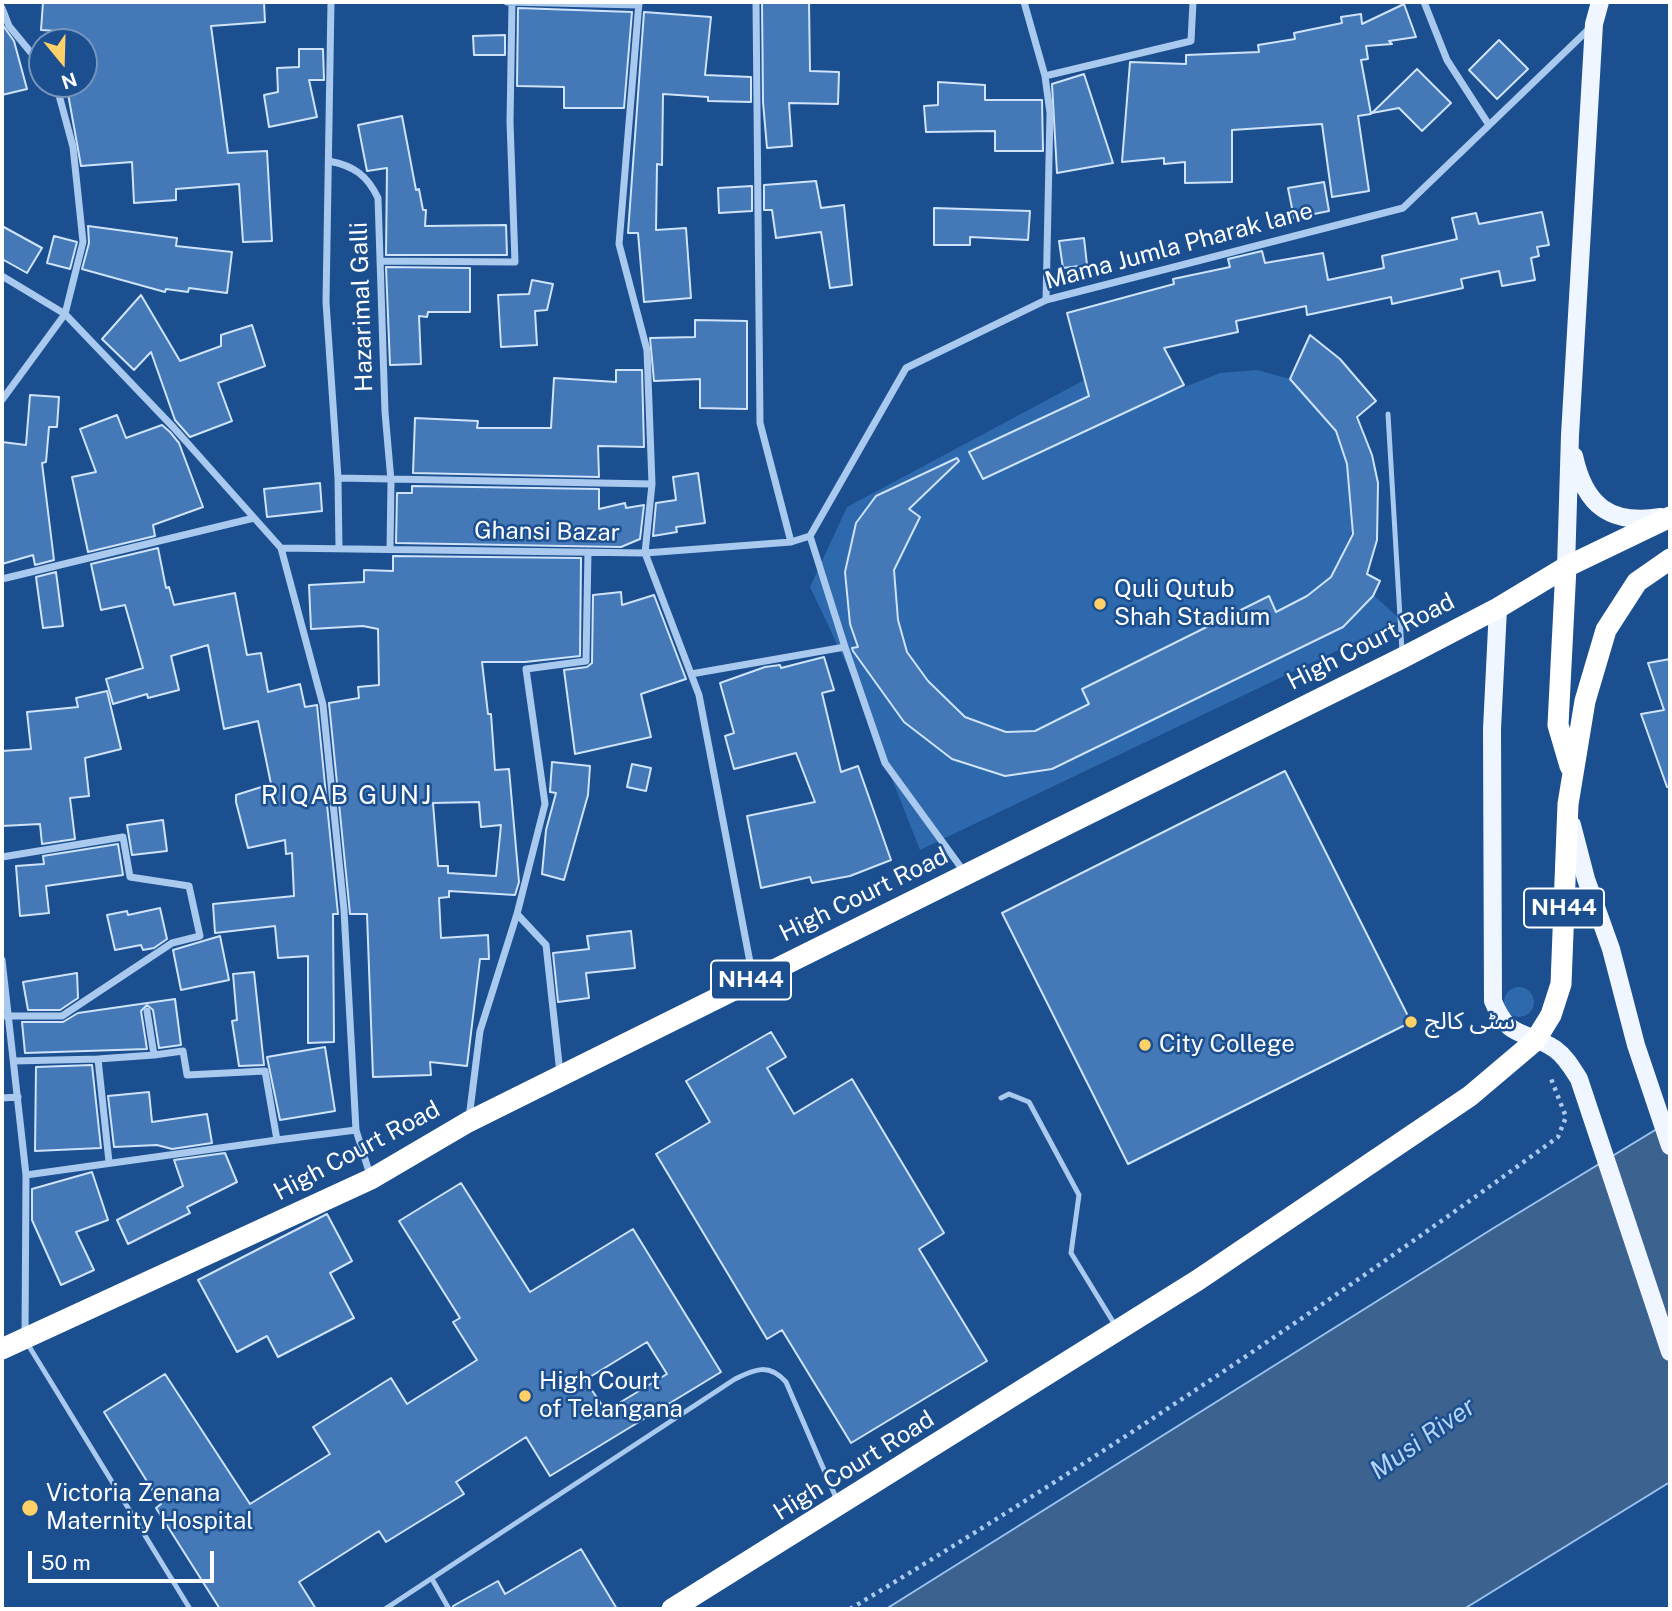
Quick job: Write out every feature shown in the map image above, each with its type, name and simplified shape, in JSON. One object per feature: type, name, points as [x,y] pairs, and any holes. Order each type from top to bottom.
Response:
[{"type":"highway","name":"High Court Road","points":[[2,1349],[371,1179],[468,1122],[1402,657],[1498,608],[1566,567],[1670,516]]},
{"type":"highway","name":"High Court Road","points":[[672,1609],[1119,1330],[1470,1096],[1535,1041],[1551,1014],[1561,985],[1568,803],[1571,770],[1585,701],[1606,630],[1637,582],[1670,559]]},
{"type":"highway","points":[[1566,567],[1558,725],[1571,770]]},
{"type":"main road","points":[[1566,567],[1570,435],[1594,24],[1600,2]]},
{"type":"main road","points":[[1570,435],[1582,483],[1595,504],[1616,517],[1636,521],[1670,516]]},
{"type":"main road","points":[[1498,608],[1492,729],[1493,1000],[1500,1020],[1515,1034],[1561,1055],[1579,1079],[1670,1352]]},
{"type":"main road","points":[[1568,803],[1586,879],[1611,949],[1636,1045],[1670,1146]]},
{"type":"street","points":[[331,2],[326,302],[338,478],[339,548]]},
{"type":"street","points":[[507,2],[639,3],[620,244],[647,350],[652,484],[645,553],[699,695],[753,979]]},
{"type":"street","points":[[380,261],[515,262],[510,122],[512,2]]},
{"type":"street","points":[[756,2],[760,423],[791,542]]},
{"type":"street","points":[[1024,2],[1045,76],[1050,113],[1046,300]]},
{"type":"street","points":[[1045,76],[1191,41],[1193,2]]},
{"type":"street","points":[[1424,2],[1447,60],[1489,125]]},
{"type":"street","points":[[2,8],[9,26],[28,49]]},
{"type":"street","name":"Mama Jumla Pharak lane","points":[[810,536],[906,368],[1046,300],[1403,208],[1594,24]]},
{"type":"street","points":[[2,400],[65,314],[83,242],[73,147],[60,98]]},
{"type":"street","name":"Hazarimal Galli","points":[[328,161],[349,165],[369,180],[378,198],[385,412],[391,481],[390,549]]},
{"type":"street","points":[[2,276],[65,314],[281,548],[323,705],[344,911],[356,1130],[371,1179]]},
{"type":"street","points":[[338,478],[652,484]]},
{"type":"street","points":[[2,579],[254,518]]},
{"type":"street","points":[[810,536],[885,763],[966,874]]},
{"type":"street","name":"Ghansi Bazar","points":[[281,548],[645,553],[791,542],[810,536]]},
{"type":"street","points":[[468,1122],[480,1031],[517,914],[545,804],[526,669],[586,661],[588,552]]},
{"type":"street","points":[[691,674],[845,647]]},
{"type":"street","points":[[2,857],[123,837],[130,877],[190,886],[200,936],[172,943],[62,1016],[6,1016]]},
{"type":"street","points":[[517,914],[546,945],[560,1076]]},
{"type":"street","points":[[2,960],[6,1016],[14,1061],[26,1175],[25,1340]]},
{"type":"street","points":[[147,1011],[154,1055]]},
{"type":"street","points":[[14,1061],[98,1059],[183,1051],[187,1075],[265,1071],[276,1140]]},
{"type":"street","points":[[98,1059],[109,1162]]},
{"type":"street","points":[[2,1098],[18,1097]]},
{"type":"street","points":[[26,1175],[356,1130]]},
{"type":"lane","points":[[1388,414],[1402,657]]},
{"type":"lane","points":[[1001,1098],[1009,1094],[1029,1102],[1079,1195],[1071,1253],[1119,1330]]},
{"type":"lane","points":[[25,1340],[190,1609]]},
{"type":"lane","points":[[385,1609],[735,1379],[760,1368],[773,1371],[786,1382],[840,1506]]},
{"type":"lane","points":[[432,1579],[449,1609]]},
{"type":"path","points":[[850,1609],[1021,1506],[1449,1216],[1558,1137],[1566,1117],[1535,1041]]},
{"type":"shaded area","name":"Quli Qutub Shah Stadium","points":[[1118,362],[1157,398],[1220,373],[1257,370],[1290,379],[1336,431],[1347,464],[1352,531],[1338,563],[1401,620],[920,850],[847,665],[810,587],[847,507]]},
{"type":"shaded area","points":[[1519,987],[1530,991],[1534,1002],[1530,1013],[1519,1017],[1508,1013],[1504,1002],[1508,991]]},
{"type":"water","name":"Musi River","points":[[1670,1121],[1670,1482],[1464,1609],[886,1609],[1492,1229]]},
{"type":"building","points":[[43,2],[264,2],[265,22],[211,26],[228,153],[267,151],[272,241],[243,242],[239,184],[176,189],[176,200],[134,203],[132,162],[81,166],[69,98],[98,98],[98,28],[41,28]]},
{"type":"building","points":[[762,2],[809,2],[810,71],[839,72],[838,104],[789,103],[792,146],[767,148],[763,102]]},
{"type":"building","points":[[1404,4],[1416,37],[1389,41],[1392,44],[1366,46],[1368,59],[1361,60],[1371,114],[1358,116],[1369,191],[1332,197],[1322,124],[1232,130],[1232,182],[1185,183],[1185,162],[1164,164],[1164,158],[1122,162],[1130,62],[1186,64],[1186,55],[1259,52],[1258,45],[1295,39],[1294,33],[1342,23],[1341,17],[1361,14],[1362,24]]},
{"type":"building","points":[[518,8],[632,12],[624,108],[564,108],[564,87],[517,86]]},
{"type":"building","points":[[644,12],[711,17],[705,75],[751,77],[751,102],[708,101],[708,97],[663,94],[662,165],[657,164],[656,230],[686,228],[691,298],[644,302],[638,233],[628,233]]},
{"type":"building","points":[[2,24],[14,41],[27,89],[2,95]]},
{"type":"building","points":[[505,35],[505,55],[474,55],[473,36]]},
{"type":"building","points":[[1499,40],[1528,69],[1497,99],[1469,70]]},
{"type":"building","points":[[299,49],[323,49],[324,80],[309,80],[317,117],[269,127],[264,95],[278,92],[277,68],[299,67]]},
{"type":"building","points":[[1417,69],[1451,103],[1422,131],[1399,108],[1372,113]]},
{"type":"building","points":[[1084,74],[1113,163],[1057,173],[1052,84]]},
{"type":"building","points":[[938,82],[985,85],[985,100],[1042,100],[1043,151],[995,151],[995,131],[926,132],[924,106],[938,105]]},
{"type":"building","points":[[402,116],[416,190],[419,189],[423,210],[426,210],[425,226],[506,225],[507,255],[386,255],[387,168],[367,171],[358,125]]},
{"type":"building","points":[[816,181],[821,208],[844,205],[852,285],[830,288],[821,232],[776,238],[772,210],[764,210],[764,185]]},
{"type":"building","points":[[1324,182],[1329,211],[1294,218],[1288,188]]},
{"type":"building","points":[[752,186],[752,211],[719,213],[718,188]]},
{"type":"building","points":[[934,208],[1030,211],[1028,240],[970,237],[970,245],[934,245]]},
{"type":"building","points":[[1542,212],[1549,245],[1537,247],[1539,256],[1531,258],[1535,280],[1502,286],[1499,271],[1461,279],[1463,288],[1392,304],[1391,297],[1307,315],[1306,306],[1236,321],[1238,332],[1164,348],[1184,385],[983,479],[969,452],[1089,396],[1067,313],[1174,284],[1173,279],[1230,267],[1228,259],[1262,251],[1265,263],[1323,253],[1328,280],[1384,268],[1382,256],[1457,239],[1452,218],[1476,213],[1479,224]]},
{"type":"building","points":[[2,226],[42,248],[27,273],[2,259]]},
{"type":"building","points":[[88,226],[177,238],[176,246],[232,252],[227,293],[189,288],[188,292],[166,289],[165,292],[82,269],[89,243]]},
{"type":"building","points":[[54,236],[77,242],[70,269],[47,263]]},
{"type":"building","points":[[1084,238],[1087,265],[1063,268],[1059,241]]},
{"type":"building","points":[[386,267],[470,268],[470,312],[428,312],[427,317],[419,316],[421,364],[390,365]]},
{"type":"building","points":[[532,280],[553,284],[547,310],[535,311],[537,345],[501,347],[498,295],[529,294]]},
{"type":"building","points":[[141,295],[180,361],[221,346],[221,335],[252,325],[265,366],[218,383],[232,421],[190,437],[175,420],[151,352],[134,370],[102,339]]},
{"type":"building","points":[[695,320],[747,321],[747,409],[700,408],[700,379],[654,381],[650,338],[695,337]]},
{"type":"building","points":[[1310,335],[1340,359],[1376,401],[1357,417],[1372,455],[1378,483],[1377,540],[1367,574],[1380,581],[1373,596],[1343,627],[1052,769],[1005,776],[952,759],[904,722],[853,651],[852,648],[858,647],[850,624],[845,572],[856,523],[876,496],[957,458],[959,461],[909,509],[920,517],[894,570],[898,620],[907,652],[928,681],[965,717],[1006,732],[1035,731],[1089,704],[1082,689],[1269,596],[1276,612],[1307,596],[1331,577],[1353,534],[1347,464],[1336,431],[1290,379]]},
{"type":"building","points":[[616,370],[642,370],[644,447],[598,446],[599,477],[413,473],[415,418],[478,421],[477,428],[551,428],[554,378],[616,382]]},
{"type":"building","points":[[30,395],[59,397],[57,427],[49,427],[46,462],[42,463],[54,560],[35,565],[33,555],[2,564],[2,442],[26,445]]},
{"type":"building","points":[[117,415],[126,438],[162,425],[170,432],[179,443],[203,507],[153,525],[155,536],[88,552],[72,477],[96,472],[80,429]]},
{"type":"building","points":[[698,473],[705,523],[676,527],[677,532],[653,536],[656,503],[676,500],[673,477]]},
{"type":"building","points":[[320,483],[322,511],[267,517],[264,489]]},
{"type":"building","points":[[412,486],[599,489],[599,509],[625,503],[626,508],[644,505],[640,539],[621,547],[396,543],[397,493],[412,493]]},
{"type":"building","points":[[158,548],[166,588],[169,587],[174,605],[235,593],[247,655],[261,653],[268,692],[300,684],[305,707],[317,705],[338,914],[333,914],[334,1042],[308,1043],[308,956],[278,958],[275,926],[215,933],[213,904],[294,896],[292,853],[286,854],[285,840],[248,848],[236,802],[236,795],[271,784],[258,721],[224,729],[208,645],[171,656],[179,690],[148,698],[147,694],[113,704],[106,679],[143,668],[125,605],[101,610],[91,564]]},
{"type":"building","points":[[393,556],[581,558],[580,656],[525,662],[482,662],[488,714],[491,714],[495,770],[509,769],[519,882],[515,895],[449,891],[449,897],[439,898],[441,938],[488,935],[489,959],[480,959],[467,1066],[430,1062],[431,1075],[373,1077],[367,914],[350,914],[329,703],[359,698],[358,687],[379,685],[378,629],[363,626],[311,629],[309,585],[364,582],[364,570],[393,571]],"holes":[[[479,802],[481,827],[501,825],[496,876],[448,873],[448,866],[438,866],[433,803]]]},
{"type":"building","points":[[56,572],[63,626],[43,628],[36,577]]},
{"type":"building","points":[[621,592],[622,605],[654,595],[686,679],[641,694],[651,737],[575,754],[564,670],[587,667],[592,663],[593,595]]},
{"type":"building","points":[[824,657],[834,690],[822,693],[841,772],[858,766],[891,860],[850,876],[812,883],[810,877],[761,888],[747,816],[815,802],[796,753],[734,769],[725,736],[734,733],[720,683],[765,667],[780,665],[781,668]]},
{"type":"building","points":[[1670,659],[1670,787],[1667,787],[1641,714],[1664,710],[1648,663]]},
{"type":"building","points":[[107,691],[121,749],[85,758],[89,796],[70,798],[75,839],[42,844],[40,824],[2,826],[2,751],[31,749],[27,712],[78,707],[76,698]]},
{"type":"building","points":[[552,762],[590,766],[588,795],[564,880],[542,874],[546,830],[556,793],[550,792]]},
{"type":"building","points":[[632,764],[651,768],[646,791],[627,787]]},
{"type":"building","points":[[1285,771],[1411,1022],[1128,1164],[1002,913]]},
{"type":"building","points":[[163,820],[167,851],[132,855],[127,825]]},
{"type":"building","points":[[118,844],[123,875],[46,886],[49,913],[20,916],[16,866],[44,864],[43,856]]},
{"type":"building","points":[[160,908],[167,939],[154,948],[143,950],[141,945],[115,950],[107,915],[127,911],[128,915]]},
{"type":"building","points":[[631,931],[635,968],[586,973],[589,998],[558,1002],[553,953],[589,949],[587,936]]},
{"type":"building","points":[[220,936],[229,980],[181,990],[173,950]]},
{"type":"building","points":[[254,972],[264,1065],[239,1066],[232,1021],[237,1020],[233,974]]},
{"type":"building","points":[[77,973],[78,998],[60,1010],[28,1010],[23,982]]},
{"type":"building","points":[[175,999],[181,1045],[159,1048],[153,1010],[147,1005],[141,1011],[147,1049],[25,1053],[22,1022],[63,1022],[78,1013]]},
{"type":"building","points":[[771,1032],[786,1057],[767,1068],[794,1114],[852,1079],[944,1233],[919,1249],[987,1361],[851,1443],[782,1330],[767,1339],[656,1154],[710,1122],[686,1081]]},
{"type":"building","points":[[325,1047],[335,1111],[280,1120],[267,1057]]},
{"type":"building","points":[[92,1065],[101,1148],[35,1151],[36,1067]]},
{"type":"building","points":[[149,1092],[152,1122],[207,1114],[212,1143],[172,1149],[157,1145],[114,1147],[108,1096]]},
{"type":"building","points":[[225,1153],[237,1182],[187,1207],[190,1213],[128,1244],[117,1220],[183,1186],[174,1160]]},
{"type":"building","points":[[92,1172],[108,1220],[76,1232],[94,1270],[61,1285],[32,1220],[32,1189]]},
{"type":"building","points":[[461,1183],[530,1292],[633,1229],[721,1372],[550,1476],[526,1437],[456,1482],[464,1494],[386,1542],[379,1531],[299,1582],[316,1609],[220,1609],[156,1508],[161,1504],[104,1412],[165,1374],[250,1504],[330,1454],[313,1427],[391,1378],[407,1404],[477,1360],[453,1322],[460,1318],[399,1221]],"holes":[[[647,1342],[667,1374],[606,1411],[585,1380]]]},
{"type":"building","points":[[327,1214],[352,1261],[330,1273],[354,1318],[278,1357],[267,1336],[237,1352],[198,1280]]},
{"type":"building","points":[[581,1549],[617,1609],[454,1609],[453,1606],[498,1581],[505,1594]]},
{"type":"place","name":"Quli Qutub Shah Stadium","points":[[1100,604]]},
{"type":"place","name":"سٹی کالج","points":[[1411,1022]]},
{"type":"place","name":"City College","points":[[1145,1045]]},
{"type":"place","name":"High Court of Telangana","points":[[525,1396]]},
{"type":"place","name":"Victoria Zenana Maternity Hospital","points":[[30,1508]]},
{"type":"district","name":"RIQAB GUNJ","points":[[347,796]]}]
